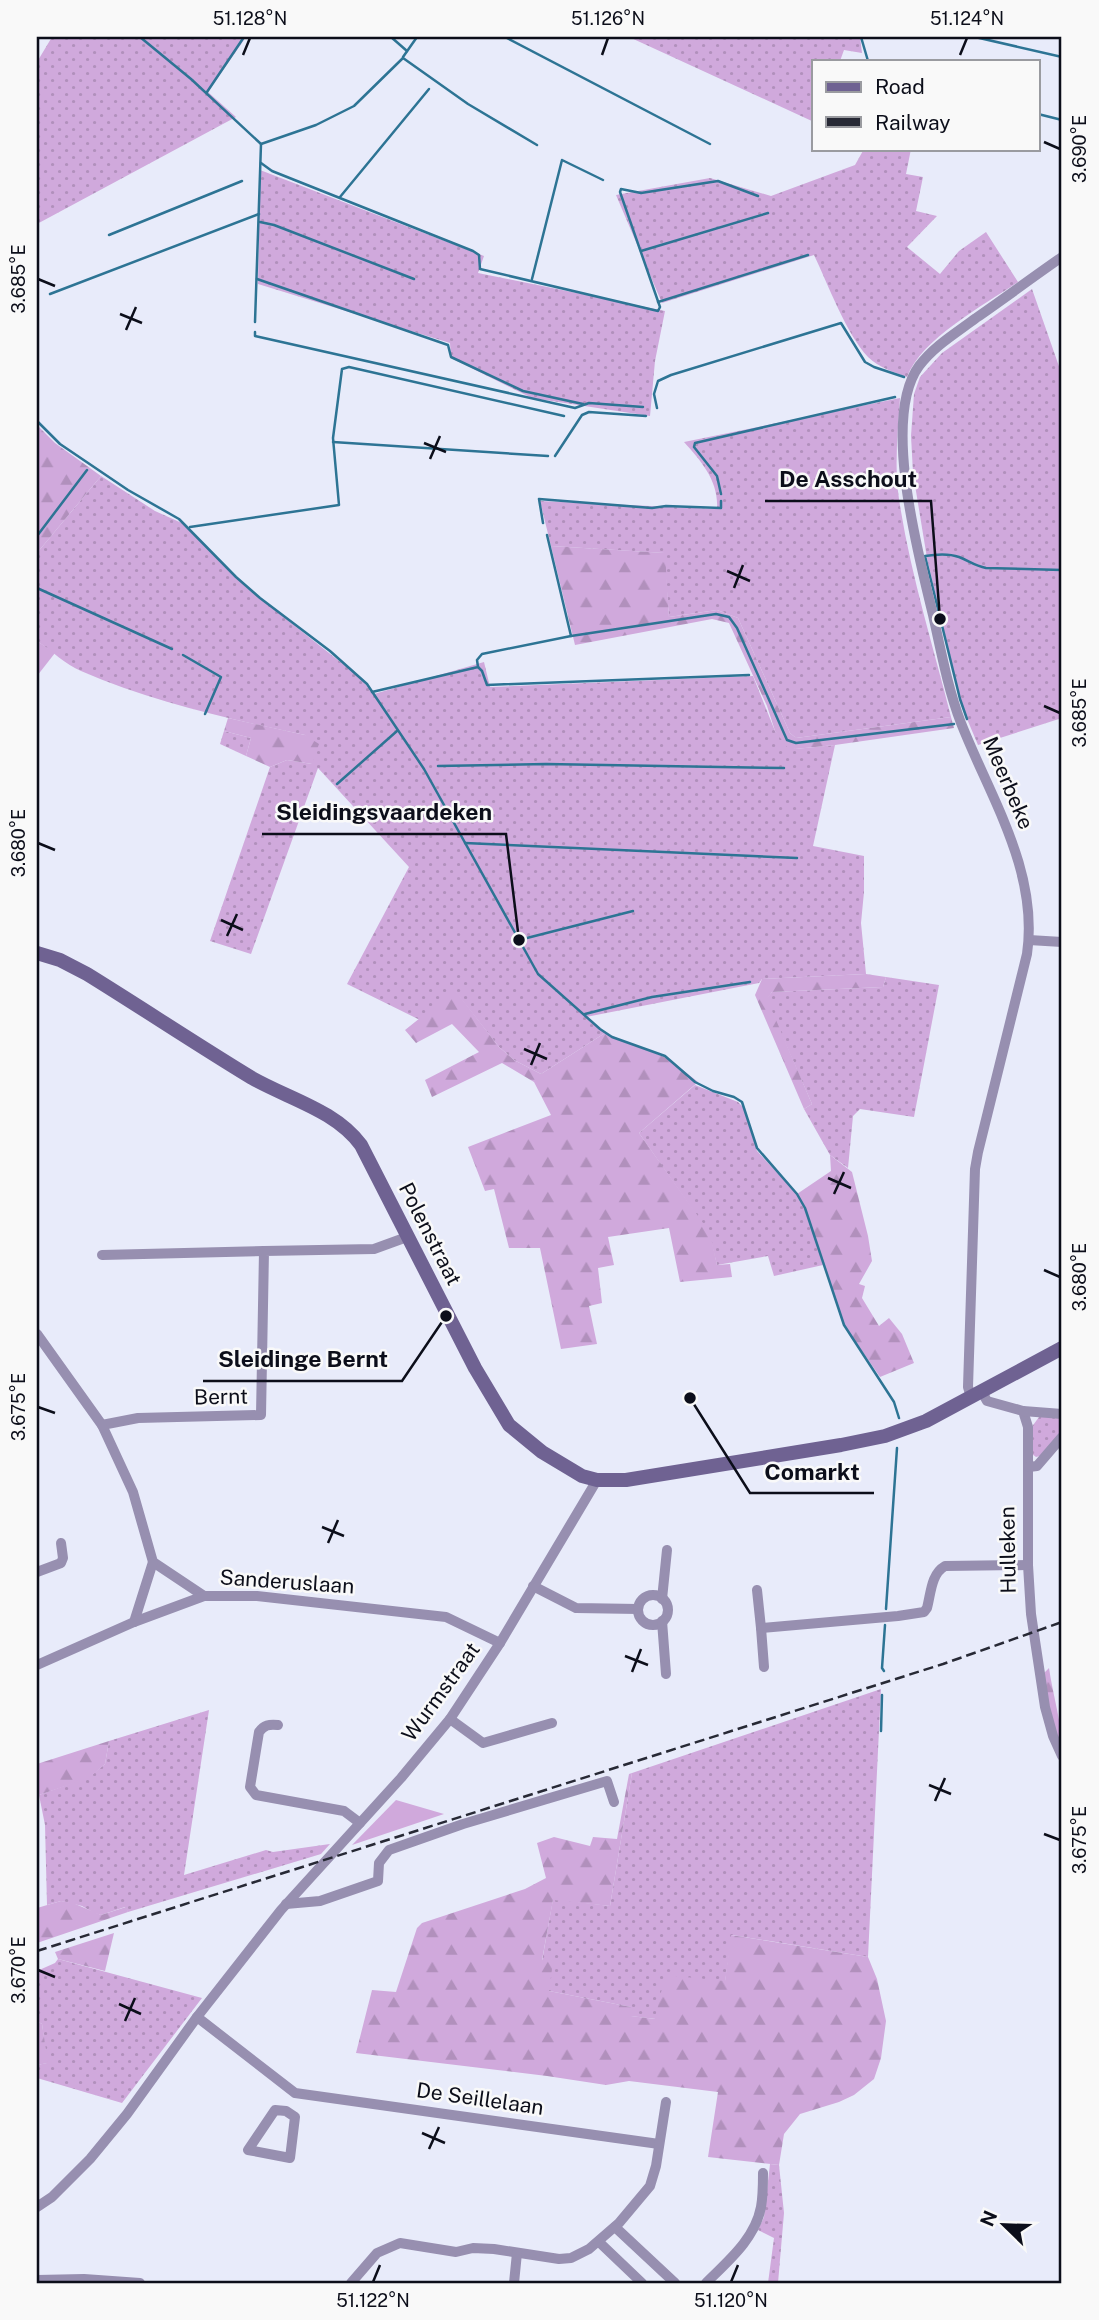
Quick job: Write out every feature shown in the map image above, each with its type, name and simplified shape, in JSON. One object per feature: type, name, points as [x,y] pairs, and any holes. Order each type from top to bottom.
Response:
[{"type":"main road","name":"Polenstraat","points":[[37,953],[60,960],[87,974],[255,1080],[342,1124],[361,1145],[475,1368],[509,1425],[524,1440],[563,1466],[597,1480],[619,1480],[841,1445],[897,1432],[926,1421],[977,1395]]},
{"type":"main road","points":[[977,1395],[1062,1348]]},
{"type":"street","name":"Meerbeke","points":[[977,1395],[968,1387],[975,1169],[1029,940],[1021,864],[960,720],[942,653],[908,509],[904,418],[906,398],[913,376],[930,353],[1062,257]]},
{"type":"street","points":[[1029,940],[1062,942]]},
{"type":"street","points":[[102,1255],[374,1249],[407,1237]]},
{"type":"street","name":"Bernt","points":[[102,1425],[138,1418],[261,1415],[264,1251]]},
{"type":"street","points":[[37,1334],[102,1425],[133,1492],[153,1562],[134,1622]]},
{"type":"street","points":[[977,1395],[987,1401],[1023,1411],[1062,1414]]},
{"type":"street","name":"Hulleken","points":[[1023,1411],[1028,1427],[1028,1565],[1033,1633],[1045,1707],[1062,1756]]},
{"type":"street","points":[[1029,1467],[1037,1466],[1062,1437]]},
{"type":"street","name":"Wurmstraat","points":[[37,2207],[52,2197],[90,2159],[286,1904],[450,1719],[500,1643],[597,1480]]},
{"type":"street","points":[[37,1572],[61,1563],[64,1558],[61,1543]]},
{"type":"street","points":[[662,1598],[647,1596],[640,1602],[639,1617],[646,1623],[655,1625],[666,1617],[667,1607],[662,1598],[667,1550]]},
{"type":"street","points":[[153,1562],[204,1596]]},
{"type":"street","points":[[761,1628],[918,1614],[927,1608],[934,1576],[945,1566],[1028,1565]]},
{"type":"street","points":[[533,1586],[576,1608],[638,1609]]},
{"type":"street","points":[[757,1590],[764,1667]]},
{"type":"street","name":"Sanderuslaan","points":[[37,1665],[134,1622],[204,1596],[257,1596],[446,1617],[500,1643]]},
{"type":"street","points":[[662,1621],[666,1674]]},
{"type":"street","points":[[450,1719],[483,1744],[552,1723]]},
{"type":"street","points":[[278,1725],[263,1726],[259,1732],[250,1787],[256,1795],[344,1811],[360,1822]]},
{"type":"street","points":[[286,1904],[320,1900],[378,1881],[379,1863],[389,1850],[545,1798],[607,1781],[614,1802]]},
{"type":"street","name":"De Seillelaan","points":[[197,2017],[295,2093],[659,2144]]},
{"type":"street","points":[[286,2111],[295,2093]]},
{"type":"street","points":[[351,2283],[377,2253],[400,2243],[456,2252],[472,2248],[559,2259],[571,2258],[599,2242],[650,2186],[656,2166],[666,2102]]},
{"type":"street","points":[[275,2110],[286,2111],[295,2117],[290,2158],[248,2150],[275,2110]]},
{"type":"street","points":[[706,2283],[744,2245],[754,2228],[761,2207],[763,2173]]},
{"type":"street","points":[[615,2227],[675,2283]]},
{"type":"street","points":[[599,2242],[642,2283]]},
{"type":"street","points":[[514,2283],[517,2253]]},
{"type":"street","points":[[37,2280],[84,2279],[139,2283]]},
{"type":"green space","points":[[52,37],[246,37],[208,92],[236,117],[37,224],[37,62]]},
{"type":"green space","points":[[629,37],[860,37],[862,53],[844,50],[840,60],[812,60],[812,121]]},
{"type":"green space","points":[[863,150],[911,150],[906,174],[923,177],[916,211],[937,216],[907,247],[940,274],[959,251],[986,232],[1018,282],[939,336],[914,363],[907,377],[877,364],[860,347],[845,322],[814,255],[662,303],[616,195],[710,178],[771,196],[855,165]]},
{"type":"green space","points":[[260,170],[484,256],[478,273],[665,311],[655,361],[650,416],[532,398],[451,358],[450,343],[258,284]]},
{"type":"green space","points":[[1032,289],[1062,375],[1062,718],[978,745],[962,707],[927,558],[913,473],[911,436],[914,394],[920,377],[942,353]]},
{"type":"green space","points":[[900,398],[897,461],[899,499],[916,582],[951,717],[796,738],[790,733],[738,618],[717,610],[669,617],[664,553],[551,546],[540,501],[717,509],[712,481],[684,442]]},
{"type":"green space","points":[[37,425],[55,443],[101,476],[37,553]]},
{"type":"green space","points":[[101,476],[155,511],[184,524],[247,588],[358,676],[374,694],[484,662],[490,687],[753,676],[775,731],[795,749],[835,745],[813,846],[864,856],[861,923],[866,974],[762,979],[759,983],[586,1017],[605,1033],[541,1074],[514,1060],[499,1047],[455,991],[420,1020],[347,984],[409,867],[318,768],[251,954],[210,941],[270,767],[287,760],[312,764],[305,735],[219,716],[135,692],[75,668],[37,641],[37,553]]},
{"type":"green space","points":[[551,546],[665,553],[669,617],[717,610],[738,618],[790,733],[796,738],[951,717],[954,728],[835,745],[795,749],[787,747],[775,731],[767,706],[729,623],[712,619],[575,645]]},
{"type":"green space","points":[[37,641],[55,653],[37,676]]},
{"type":"green space","points":[[228,718],[305,735],[319,744],[312,764],[287,760],[270,767],[246,756],[251,738],[224,731]]},
{"type":"green space","points":[[224,731],[251,738],[246,756],[220,744]]},
{"type":"green space","points":[[866,974],[886,977],[883,987],[772,992],[767,999],[812,1104],[804,1109],[755,995],[762,979]]},
{"type":"green space","points":[[886,977],[939,985],[914,1117],[860,1109],[853,1116],[848,1168],[830,1155],[804,1109],[812,1104],[766,999],[772,992],[883,987]]},
{"type":"green space","points":[[455,990],[499,1047],[514,1060],[541,1074],[605,1033],[669,1059],[698,1082],[639,1133],[710,1233],[717,1265],[730,1264],[732,1277],[680,1282],[669,1228],[608,1237],[614,1265],[598,1268],[602,1303],[589,1306],[597,1344],[561,1349],[540,1248],[509,1248],[494,1189],[485,1191],[468,1147],[551,1115],[534,1082],[502,1063],[432,1097],[425,1080],[479,1052],[452,1024],[416,1043],[405,1030]]},
{"type":"green space","points":[[695,1085],[738,1102],[743,1107],[757,1151],[797,1194],[805,1208],[823,1265],[774,1276],[768,1256],[717,1265],[709,1233],[639,1133]]},
{"type":"green space","points":[[830,1155],[852,1172],[868,1236],[872,1261],[859,1284],[865,1286],[862,1298],[879,1326],[889,1318],[902,1334],[914,1363],[880,1377],[844,1325],[805,1208],[797,1194],[831,1171]]},
{"type":"green space","points":[[1039,1417],[1062,1419],[1062,1431],[1040,1456],[1036,1457],[1032,1454],[1031,1428]]},
{"type":"green space","points":[[1049,1668],[1062,1750],[1054,1731],[1043,1674]]},
{"type":"green space","points":[[881,1689],[868,1957],[732,1935],[725,1982],[656,2019],[630,2016],[631,2007],[549,1991],[542,1961],[553,1899],[610,1906],[632,1773]]},
{"type":"green space","points":[[209,1710],[184,1875],[266,1850],[273,1852],[330,1844],[321,1854],[128,1912],[125,1907],[101,1915],[82,1906],[61,1901],[47,1905],[45,1825],[39,1795],[89,1777],[105,1764],[109,1741]]},
{"type":"green space","points":[[109,1741],[105,1764],[89,1778],[39,1795],[37,1764]]},
{"type":"green space","points":[[632,1773],[610,1906],[553,1900],[542,1960],[553,1962],[549,1991],[631,2007],[631,2016],[655,2019],[665,1975],[725,1981],[731,1935],[868,1957],[877,1979],[886,2021],[881,2058],[874,2079],[854,2095],[800,2114],[784,2134],[779,2165],[708,2157],[718,2092],[629,2081],[606,2085],[356,2053],[372,1990],[396,1992],[417,1928],[422,1923],[525,1889],[546,1878],[537,1843],[554,1837],[590,1846],[593,1837],[617,1839],[629,1774]]},
{"type":"green space","points":[[396,1800],[444,1814],[352,1845]]},
{"type":"green space","points":[[61,1901],[101,1915],[126,1907],[128,1912],[37,1943],[37,1908]]},
{"type":"green space","points":[[114,1933],[105,1971],[58,1959],[55,1952]]},
{"type":"green space","points":[[58,1959],[202,1998],[122,2103],[37,2078],[37,2065],[47,2063],[42,2024],[37,2021],[37,1971]]},
{"type":"green space","points":[[37,2021],[42,2024],[48,2063],[37,2065]]},
{"type":"green space","points":[[770,2164],[779,2165],[784,2213],[778,2283],[768,2283],[774,2238],[758,2230],[764,2217]]},
{"type":"waterway","points":[[140,37],[191,79],[261,144],[255,322]]},
{"type":"waterway","points":[[207,92],[244,37]]},
{"type":"waterway","points":[[391,37],[407,51]]},
{"type":"waterway","points":[[403,57],[417,37]]},
{"type":"waterway","points":[[505,37],[710,144]]},
{"type":"waterway","points":[[861,37],[868,60]]},
{"type":"waterway","points":[[975,37],[1062,57]]},
{"type":"waterway","points":[[261,144],[316,125],[354,106],[403,58],[468,104],[537,145]]},
{"type":"waterway","points":[[340,197],[429,89]]},
{"type":"waterway","points":[[1040,114],[1062,120]]},
{"type":"waterway","points":[[532,279],[562,160],[603,180]]},
{"type":"waterway","points":[[261,163],[272,171],[473,251],[479,255],[480,269],[658,311],[660,307],[621,189],[641,193],[718,181],[758,196]]},
{"type":"waterway","points":[[109,235],[242,181]]},
{"type":"waterway","points":[[641,251],[768,213]]},
{"type":"waterway","points":[[50,294],[259,214]]},
{"type":"waterway","points":[[260,222],[414,279]]},
{"type":"waterway","points":[[658,302],[808,255]]},
{"type":"waterway","points":[[257,279],[448,345],[451,357],[523,391],[583,404]]},
{"type":"waterway","points":[[657,408],[654,394],[658,381],[841,323],[865,362],[904,377]]},
{"type":"waterway","points":[[255,332],[255,336],[575,408],[589,403],[643,407]]},
{"type":"waterway","points":[[190,527],[339,505],[333,438],[342,369],[349,367],[564,416]]},
{"type":"waterway","points":[[721,494],[717,476],[694,447],[695,443],[895,397]]},
{"type":"waterway","points":[[555,456],[582,415],[589,412],[646,416]]},
{"type":"waterway","points":[[37,421],[60,444],[128,490],[179,519],[236,577],[330,651],[367,684],[424,769],[538,974],[612,1037],[665,1056],[695,1082],[742,1102],[757,1148],[797,1194],[805,1208],[844,1325],[894,1402],[899,1418]]},
{"type":"waterway","points":[[333,442],[548,456]]},
{"type":"waterway","points":[[37,536],[87,470]]},
{"type":"waterway","points":[[543,523],[539,499],[652,508],[721,508],[721,501]]},
{"type":"waterway","points":[[547,535],[571,636]]},
{"type":"waterway","points":[[967,719],[925,556],[951,555],[986,568],[1062,570]]},
{"type":"waterway","points":[[37,588],[172,649]]},
{"type":"waterway","points":[[372,692],[478,667],[477,660],[482,654],[571,636],[716,614],[729,617],[737,628],[787,740],[796,743],[954,724]]},
{"type":"waterway","points":[[183,655],[221,677],[205,714]]},
{"type":"waterway","points":[[478,667],[487,685],[749,675]]},
{"type":"waterway","points":[[337,784],[397,731]]},
{"type":"waterway","points":[[438,766],[546,764],[784,768]]},
{"type":"waterway","points":[[465,843],[797,858]]},
{"type":"waterway","points":[[519,940],[633,911]]},
{"type":"waterway","points":[[585,1014],[652,997],[750,982]]},
{"type":"waterway","points":[[886,1609],[897,1448]]},
{"type":"waterway","points":[[884,1671],[885,1625]]},
{"type":"waterway","points":[[881,1731],[882,1695]]},
{"type":"railway","points":[[37,1951],[943,1664],[1062,1622]]},
{"type":"place","name":"De Asschout","points":[[940,619]]},
{"type":"place","name":"Sleidingsvaardeken","points":[[519,940]]},
{"type":"place","name":"Sleidinge Bernt","points":[[446,1316]]},
{"type":"place","name":"Comarkt","points":[[690,1398]]}]
